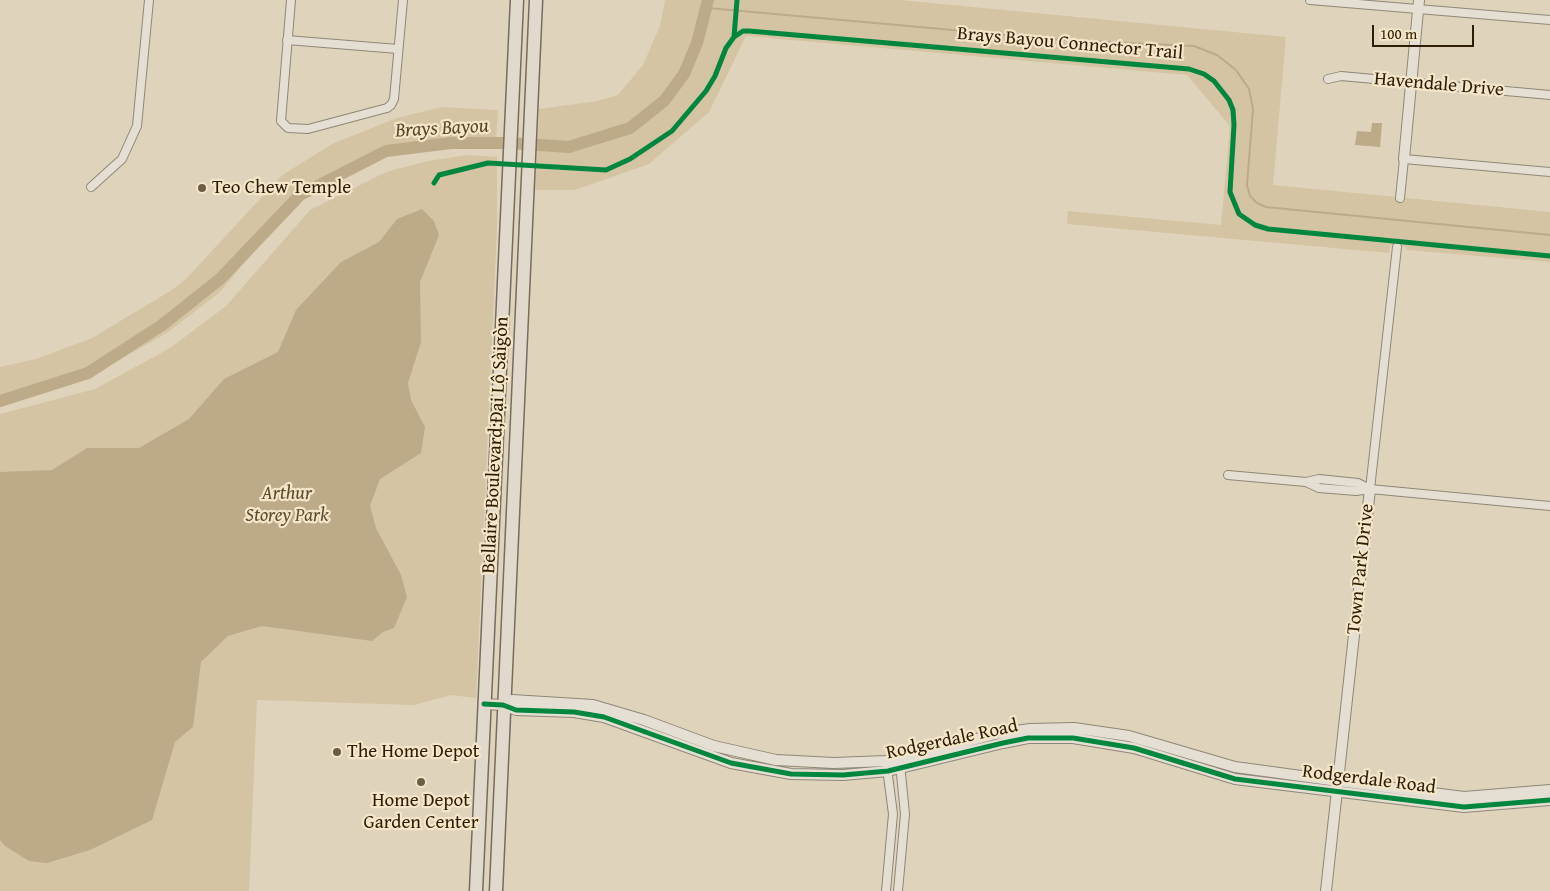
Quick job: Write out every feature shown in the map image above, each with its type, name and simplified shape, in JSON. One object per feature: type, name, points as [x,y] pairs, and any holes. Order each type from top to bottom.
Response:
[{"type":"main road","name":"Bellaire Boulevard;Đại Lộ Sàigòn","points":[[476,891],[517,0]]},
{"type":"main road","name":"Bellaire Boulevard;Đại Lộ Sàigòn","points":[[496,891],[536,0]]},
{"type":"main road","points":[[512,95],[532,96]]},
{"type":"main road","points":[[498,404],[518,405]]},
{"type":"street","points":[[91,187],[122,159],[137,126],[149,0]]},
{"type":"street","points":[[291,0],[280,121],[288,128],[299,130],[308,130],[387,108],[391,105],[394,99],[403,0]]},
{"type":"street","points":[[1310,0],[1418,5],[1550,20]]},
{"type":"street","points":[[1400,198],[1418,5]]},
{"type":"street","points":[[287,40],[398,49]]},
{"type":"street","name":"Havendale Drive","points":[[1328,78],[1341,76],[1550,95]]},
{"type":"street","points":[[1404,159],[1550,172]]},
{"type":"street","name":"Town Park Drive","points":[[1326,891],[1397,247]]},
{"type":"street","points":[[1228,475],[1306,482],[1319,479],[1358,483],[1370,489],[1550,506]]},
{"type":"street","name":"Rodgerdale Road","points":[[484,704],[503,705],[516,710],[625,719],[734,752],[776,760],[887,766]]},
{"type":"street","name":"Rodgerdale Road","points":[[625,719],[731,763],[773,772],[813,775],[887,766],[1053,733],[1093,735],[1134,748],[1213,768],[1235,779],[1464,797],[1550,790]]},
{"type":"street","points":[[731,763],[734,752]]},
{"type":"street","points":[[898,891],[905,814],[900,764]]},
{"type":"street","points":[[886,891],[894,814],[887,766]]},
{"type":"street","name":"Rodgerdale Road","points":[[1338,786],[1464,807],[1550,800]]},
{"type":"street","points":[[888,876],[900,877]]},
{"type":"green space","points":[[665,0],[900,0],[1286,37],[1273,185],[1550,212],[1550,262],[1407,250],[1406,247],[1390,245],[1389,253],[1067,224],[1068,211],[1221,225],[1230,126],[1187,75],[746,36],[709,112],[649,164],[575,190],[535,190],[539,109],[598,101],[618,95],[643,65],[660,26]]},
{"type":"green space","points":[[442,107],[498,110],[496,142],[481,141],[433,145],[388,156],[307,195],[281,220],[219,293],[168,332],[92,376],[0,403],[0,367],[36,359],[92,338],[172,290],[187,278],[281,176],[332,144],[397,118]]},
{"type":"green space","name":"Arthur Storey Park","points":[[468,155],[497,157],[497,227],[476,698],[451,695],[414,705],[257,700],[249,891],[0,891],[0,414],[95,389],[170,348],[226,306],[310,210],[386,172],[428,161]]},
{"type":"shaded area","points":[[1372,123],[1382,123],[1380,147],[1355,145],[1357,131],[1371,132]]},
{"type":"shaded area","points":[[422,209],[434,221],[439,235],[420,282],[421,342],[408,383],[411,400],[425,427],[421,453],[380,479],[370,506],[376,528],[401,575],[407,597],[394,628],[383,632],[372,641],[262,626],[228,636],[201,662],[193,727],[175,742],[152,820],[90,850],[47,863],[29,861],[5,846],[0,840],[0,472],[52,470],[87,448],[139,448],[189,419],[224,379],[278,352],[296,310],[341,262],[379,242],[397,219]]},
{"type":"waterway","name":"Brays Bayou","points":[[0,401],[88,373],[162,325],[220,279],[300,195],[386,151],[451,143],[510,143],[569,147],[630,128],[664,101],[684,74],[697,43],[708,0]]},
{"type":"waterway","points":[[708,8],[1064,40],[1194,46],[1217,55],[1236,70],[1249,89],[1253,109],[1247,185],[1250,196],[1257,203],[1266,207],[1550,235]]},
{"type":"cycle path","points":[[434,183],[439,175],[488,163],[606,170],[630,159],[672,131],[706,91],[715,76],[726,48],[734,37],[737,0]]},
{"type":"cycle path","name":"Brays Bayou Connector Trail","points":[[734,37],[743,31],[749,31],[1189,69],[1204,74],[1214,81],[1229,100],[1233,110],[1234,125],[1230,192],[1239,214],[1255,225],[1268,229],[1550,256]]},
{"type":"cycle path","points":[[484,704],[503,705],[516,710],[574,712],[604,717],[731,763],[791,774],[843,775],[888,771],[1028,738],[1073,738],[1134,748],[1235,779],[1464,807],[1550,800]]},
{"type":"place","name":"Teo Chew Temple","points":[[202,188]]},
{"type":"place","name":"The Home Depot","points":[[337,752]]},
{"type":"place","name":"Home Depot Garden Center","points":[[421,782]]}]
